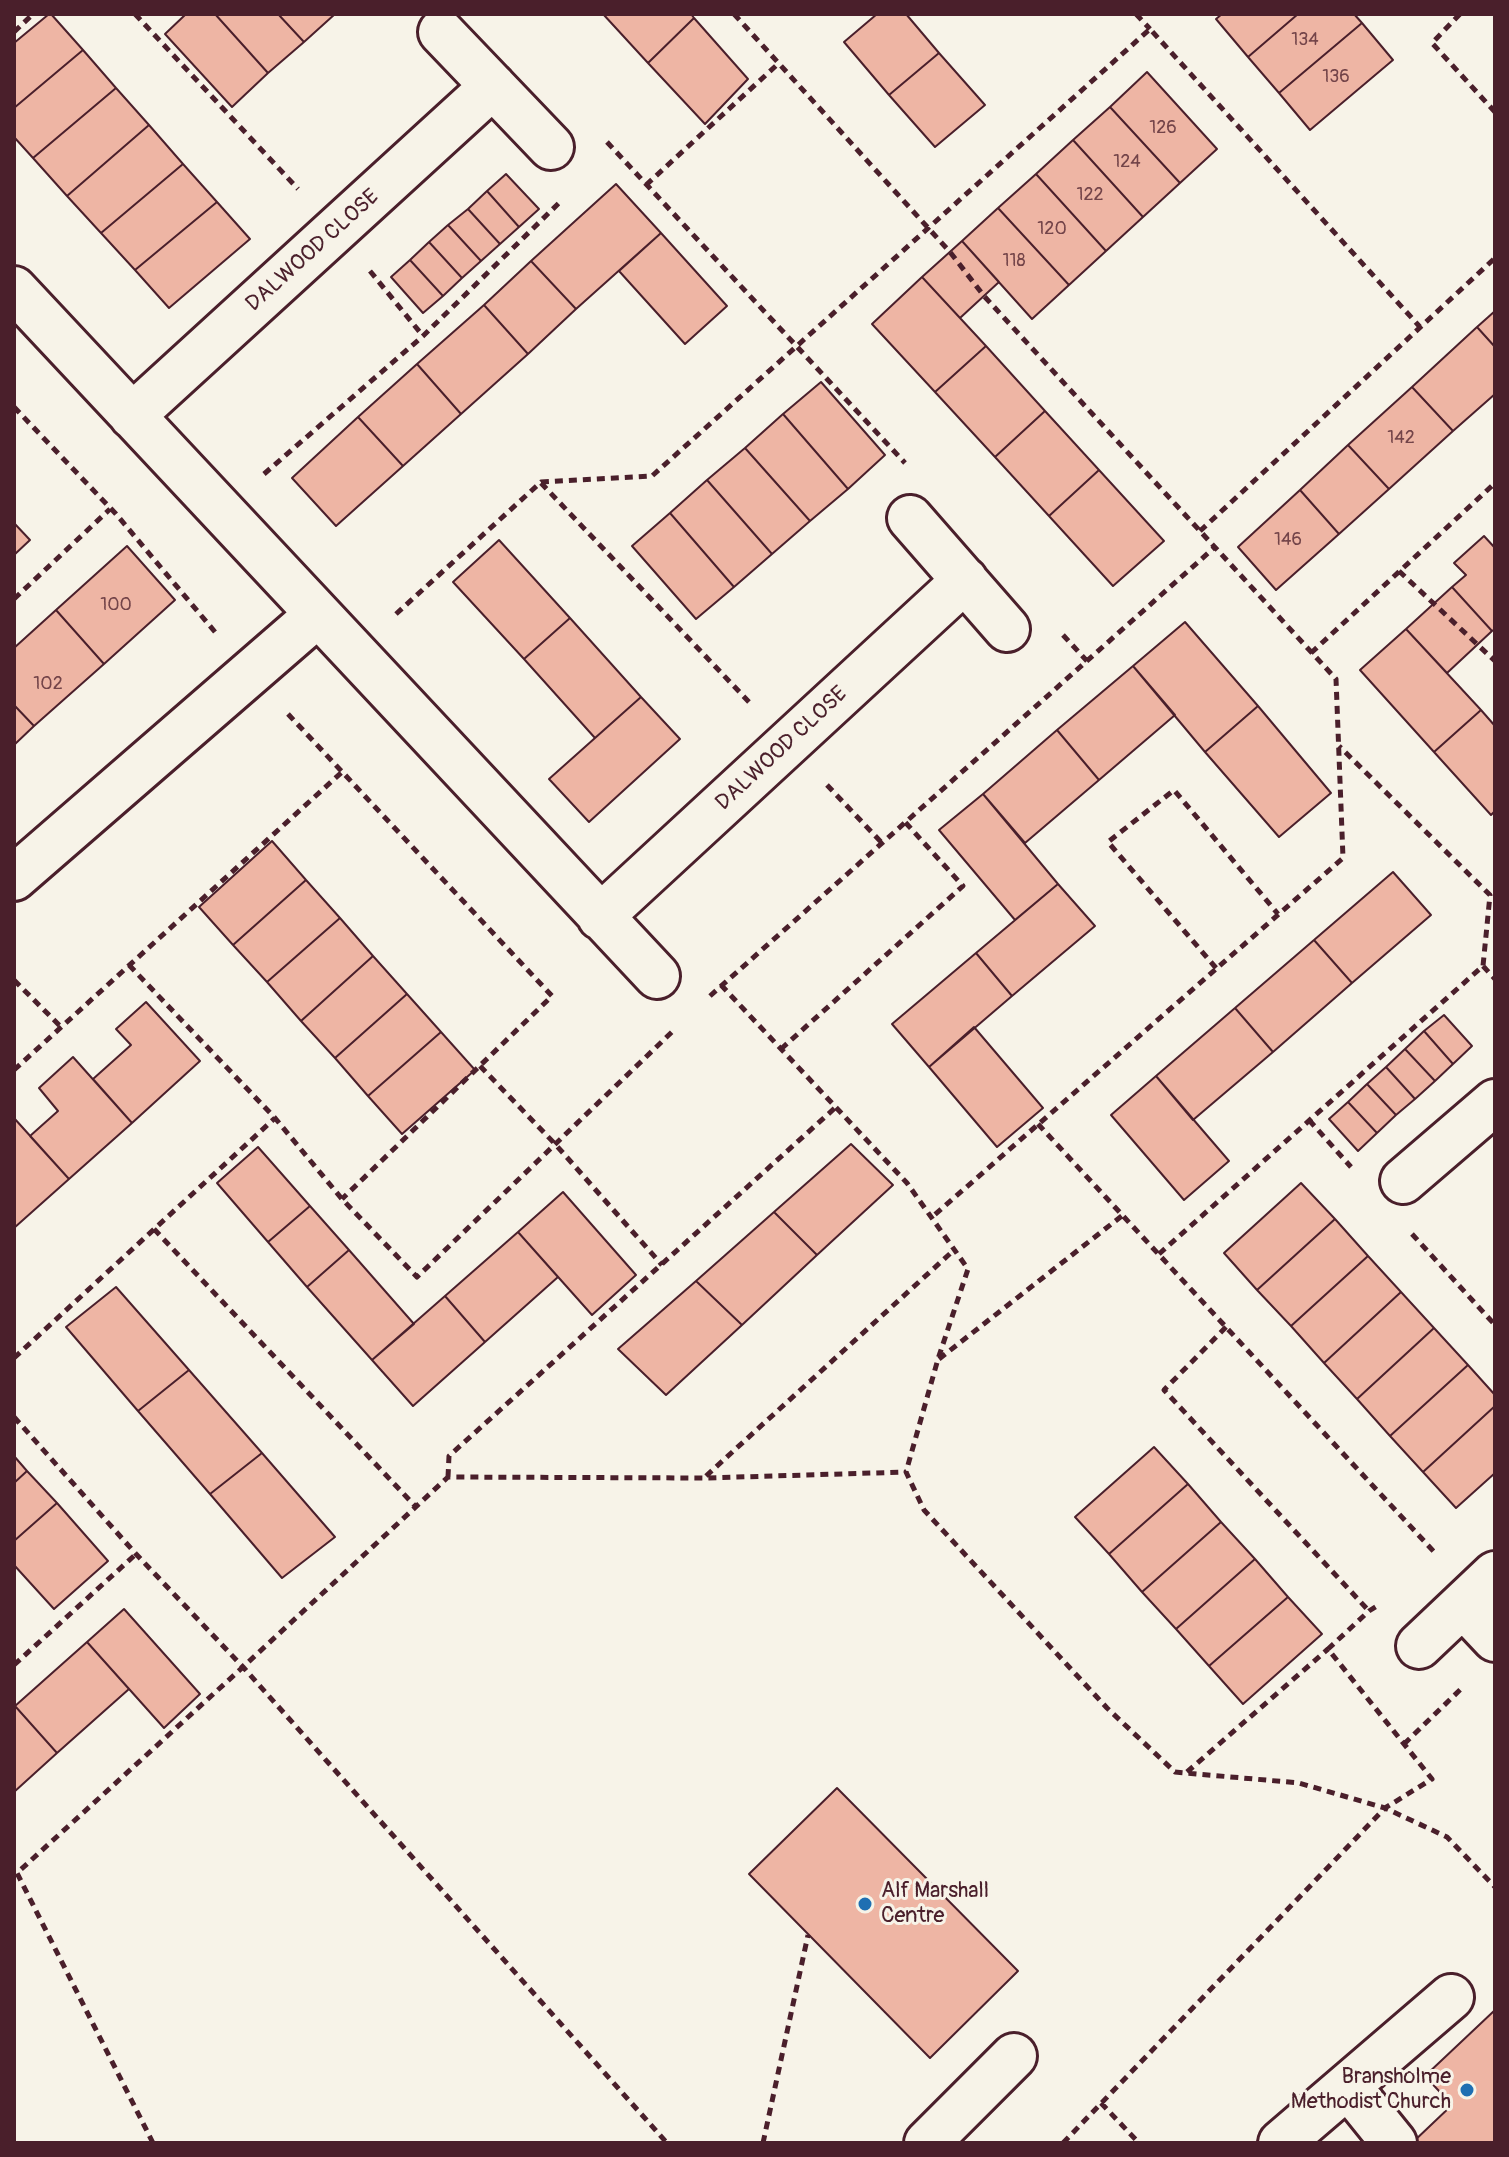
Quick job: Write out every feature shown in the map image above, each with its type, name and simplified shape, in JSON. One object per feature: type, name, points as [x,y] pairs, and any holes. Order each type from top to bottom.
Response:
[{"type":"street","points":[[441,32],[551,147]]},
{"type":"street","name":"DALWOOD CLOSE","points":[[132,416],[493,86]]},
{"type":"street","points":[[14,289],[657,976]]},
{"type":"street","points":[[910,518],[1007,629]]},
{"type":"street","name":"DALWOOD CLOSE","points":[[600,917],[965,580]]},
{"type":"street","points":[[14,878],[317,615]]},
{"type":"street","points":[[1403,1181],[1493,1108]]},
{"type":"street","points":[[1419,1646],[1477,1591],[1495,1639]]},
{"type":"street","points":[[1281,2143],[1451,1997]]},
{"type":"street","points":[[927,2143],[1014,2056]]},
{"type":"street","points":[[1348,2086],[1394,2143]]},
{"type":"path","points":[[14,32],[33,14]]},
{"type":"path","points":[[135,14],[336,230],[423,336]]},
{"type":"path","points":[[734,14],[950,252],[984,296],[1336,679],[1343,858],[931,1218]]},
{"type":"path","points":[[1136,14],[1420,327]]},
{"type":"path","points":[[1460,14],[1432,43],[1495,112]]},
{"type":"path","points":[[353,653],[541,482],[652,476],[1150,29]]},
{"type":"path","points":[[646,185],[779,63]]},
{"type":"path","points":[[603,138],[915,474]]},
{"type":"path","points":[[221,511],[423,336],[569,193]]},
{"type":"path","points":[[1200,531],[1495,258]]},
{"type":"path","points":[[14,407],[110,509],[250,674],[552,996],[342,1199]]},
{"type":"path","points":[[541,482],[882,843]]},
{"type":"path","points":[[1311,653],[1495,483]]},
{"type":"path","points":[[14,599],[110,509]]},
{"type":"path","points":[[699,1006],[1215,547]]},
{"type":"path","points":[[1399,571],[1495,661]]},
{"type":"path","points":[[1054,626],[1087,661]]},
{"type":"path","points":[[1159,1254],[1483,966],[1490,895],[1339,746]]},
{"type":"path","points":[[14,1070],[342,772]]},
{"type":"path","points":[[1216,968],[1108,842],[1174,790],[1278,914]]},
{"type":"path","points":[[781,1049],[963,886],[905,822]]},
{"type":"path","points":[[129,965],[275,1118],[342,1199],[417,1277],[677,1028]]},
{"type":"path","points":[[1483,966],[1495,979]]},
{"type":"path","points":[[657,976],[721,985],[907,1183],[968,1269],[938,1359],[906,1472],[924,1510],[1085,1685],[1175,1772],[1299,1783],[1385,1808],[1447,1837],[1495,1887]]},
{"type":"path","points":[[14,980],[61,1027]]},
{"type":"path","points":[[480,1066],[556,1145],[662,1265]]},
{"type":"path","points":[[448,1477],[449,1456],[836,1107]]},
{"type":"path","points":[[14,1358],[275,1118]]},
{"type":"path","points":[[1038,1124],[1477,1591]]},
{"type":"path","points":[[938,1359],[1123,1215]]},
{"type":"path","points":[[154,1229],[416,1507]]},
{"type":"path","points":[[705,1478],[954,1250]]},
{"type":"path","points":[[1226,1327],[1164,1390],[1369,1611]]},
{"type":"path","points":[[14,1417],[136,1554],[243,1667],[667,2143]]},
{"type":"path","points":[[153,2143],[16,1875],[448,1477],[705,1478],[906,1472]]},
{"type":"path","points":[[16,1661],[136,1554]]},
{"type":"path","points":[[1186,1773],[1369,1611],[1387,1600],[1419,1646]]},
{"type":"path","points":[[1063,2143],[1385,1808],[1432,1779],[1328,1649]]},
{"type":"path","points":[[1404,1744],[1472,1678]]},
{"type":"path","points":[[763,2143],[808,1935]]},
{"type":"path","points":[[1101,2103],[1139,2143]]},
{"type":"building","points":[[49,14],[83,50],[14,108],[14,43]]},
{"type":"building","points":[[186,14],[215,14],[268,73],[232,107],[165,34]]},
{"type":"building","points":[[215,14],[278,14],[304,42],[268,73]]},
{"type":"building","points":[[278,14],[335,14],[304,42]]},
{"type":"building","points":[[603,14],[691,14],[694,18],[648,63]]},
{"type":"building","points":[[877,14],[906,14],[939,53],[889,95],[844,42]]},
{"type":"building","points":[[1222,14],[1298,14],[1248,57],[1216,19]]},
{"type":"building","points":[[1298,14],[1354,14],[1362,23],[1279,93],[1248,57]]},
{"type":"building","points":[[694,18],[748,79],[705,124],[648,63]]},
{"type":"building","points":[[1362,23],[1393,60],[1310,130],[1279,93]]},
{"type":"building","points":[[83,50],[116,88],[33,158],[14,137],[14,108]]},
{"type":"building","points":[[939,53],[985,105],[935,147],[889,95]]},
{"type":"building","points":[[1147,72],[1217,149],[1180,183],[1110,107]]},
{"type":"building","points":[[116,88],[149,125],[67,196],[33,158]]},
{"type":"building","points":[[1110,107],[1180,183],[1143,217],[1073,140]]},
{"type":"building","points":[[149,125],[183,164],[101,233],[67,196]]},
{"type":"building","points":[[1073,140],[1143,217],[1106,251],[1036,174]]},
{"type":"building","points":[[183,164],[217,202],[135,270],[101,233]]},
{"type":"building","points":[[506,174],[539,209],[519,227],[487,191]]},
{"type":"building","points":[[1036,174],[1106,251],[1069,285],[998,208]]},
{"type":"building","points":[[616,184],[661,233],[576,309],[531,261]]},
{"type":"building","points":[[487,191],[519,227],[500,244],[468,209]]},
{"type":"building","points":[[217,202],[250,239],[169,308],[135,270]]},
{"type":"building","points":[[998,208],[1069,285],[1032,319],[962,241]]},
{"type":"building","points":[[468,209],[500,244],[481,261],[448,225]]},
{"type":"building","points":[[448,225],[481,261],[462,278],[429,242]]},
{"type":"building","points":[[661,233],[727,306],[685,344],[619,271]]},
{"type":"building","points":[[962,241],[999,282],[960,318],[922,277]]},
{"type":"building","points":[[429,242],[462,278],[443,296],[410,260]]},
{"type":"building","points":[[410,260],[443,296],[423,313],[391,277]]},
{"type":"building","points":[[531,261],[576,309],[528,354],[484,305]]},
{"type":"building","points":[[922,277],[986,346],[935,392],[872,324]]},
{"type":"building","points":[[484,305],[528,354],[461,414],[417,364]]},
{"type":"building","points":[[1495,311],[1495,347],[1477,327]]},
{"type":"building","points":[[1477,327],[1495,347],[1495,394],[1453,431],[1412,387]]},
{"type":"building","points":[[986,346],[1045,411],[995,457],[935,392]]},
{"type":"building","points":[[417,364],[461,414],[403,466],[358,417]]},
{"type":"building","points":[[821,382],[885,455],[848,489],[783,414]]},
{"type":"building","points":[[1412,387],[1453,431],[1389,489],[1348,445]]},
{"type":"building","points":[[1045,411],[1099,470],[1049,516],[995,457]]},
{"type":"building","points":[[783,414],[848,489],[810,521],[745,448]]},
{"type":"building","points":[[358,417],[403,466],[336,526],[292,478]]},
{"type":"building","points":[[1348,445],[1389,489],[1339,534],[1300,490]]},
{"type":"building","points":[[745,448],[810,521],[772,554],[707,480]]},
{"type":"building","points":[[1099,470],[1164,541],[1113,586],[1049,516]]},
{"type":"building","points":[[707,480],[772,554],[734,587],[670,513]]},
{"type":"building","points":[[1300,490],[1339,534],[1276,590],[1238,547]]},
{"type":"building","points":[[670,513],[734,587],[696,619],[632,546]]},
{"type":"building","points":[[14,523],[30,540],[14,555]]},
{"type":"building","points":[[1484,536],[1495,548],[1495,629],[1492,631],[1452,587],[1466,575],[1454,563]]},
{"type":"building","points":[[499,540],[570,618],[524,659],[453,582]]},
{"type":"building","points":[[127,546],[175,600],[104,664],[56,610]]},
{"type":"building","points":[[1452,587],[1492,631],[1447,673],[1406,629]]},
{"type":"building","points":[[56,610],[104,664],[34,726],[14,705],[14,648]]},
{"type":"building","points":[[570,618],[641,697],[595,738],[524,659]]},
{"type":"building","points":[[1185,622],[1258,706],[1205,752],[1133,666]]},
{"type":"building","points":[[1406,629],[1481,710],[1434,752],[1360,670]]},
{"type":"building","points":[[1133,666],[1175,715],[1099,780],[1057,730]]},
{"type":"building","points":[[641,697],[680,739],[589,822],[549,779]]},
{"type":"building","points":[[14,705],[34,726],[14,745]]},
{"type":"building","points":[[1258,706],[1331,793],[1279,837],[1205,752]]},
{"type":"building","points":[[1481,710],[1495,726],[1495,811],[1491,815],[1434,752]]},
{"type":"building","points":[[1057,730],[1099,780],[1025,843],[983,794]]},
{"type":"building","points":[[983,794],[1058,884],[1015,920],[939,830]]},
{"type":"building","points":[[272,841],[306,880],[233,945],[199,907]]},
{"type":"building","points":[[1393,872],[1431,915],[1352,983],[1314,940]]},
{"type":"building","points":[[306,880],[340,918],[267,982],[233,945]]},
{"type":"building","points":[[1058,884],[1095,926],[1012,996],[976,953]]},
{"type":"building","points":[[340,918],[373,956],[301,1021],[267,982]]},
{"type":"building","points":[[1314,940],[1352,983],[1273,1052],[1235,1008]]},
{"type":"building","points":[[976,953],[1012,996],[929,1067],[892,1024]]},
{"type":"building","points":[[373,956],[407,994],[335,1058],[301,1021]]},
{"type":"building","points":[[407,994],[441,1032],[368,1096],[335,1058]]},
{"type":"building","points":[[146,1002],[200,1061],[132,1123],[93,1079],[131,1045],[116,1029]]},
{"type":"building","points":[[1235,1008],[1273,1052],[1193,1120],[1156,1076]]},
{"type":"building","points":[[1444,1015],[1472,1046],[1453,1064],[1424,1031]]},
{"type":"building","points":[[974,1027],[1043,1108],[997,1147],[929,1067]]},
{"type":"building","points":[[1424,1031],[1453,1064],[1435,1081],[1405,1049]]},
{"type":"building","points":[[441,1032],[475,1070],[402,1134],[368,1096]]},
{"type":"building","points":[[1405,1049],[1435,1081],[1415,1099],[1386,1067]]},
{"type":"building","points":[[73,1057],[132,1123],[69,1179],[30,1136],[58,1111],[39,1088]]},
{"type":"building","points":[[1386,1067],[1415,1099],[1396,1115],[1367,1084]]},
{"type":"building","points":[[1156,1076],[1229,1161],[1184,1200],[1111,1115]]},
{"type":"building","points":[[1367,1084],[1396,1115],[1377,1133],[1348,1102]]},
{"type":"building","points":[[1348,1102],[1377,1133],[1358,1151],[1329,1119]]},
{"type":"building","points":[[14,1118],[69,1179],[14,1228]]},
{"type":"building","points":[[851,1144],[893,1185],[817,1255],[774,1212]]},
{"type":"building","points":[[258,1147],[310,1206],[268,1242],[217,1183]]},
{"type":"building","points":[[1301,1183],[1335,1219],[1257,1290],[1224,1253]]},
{"type":"building","points":[[563,1192],[636,1275],[592,1315],[518,1232]]},
{"type":"building","points":[[310,1206],[349,1250],[307,1287],[268,1242]]},
{"type":"building","points":[[774,1212],[817,1255],[742,1325],[696,1281]]},
{"type":"building","points":[[1335,1219],[1368,1256],[1291,1326],[1257,1290]]},
{"type":"building","points":[[518,1232],[558,1277],[485,1342],[445,1296]]},
{"type":"building","points":[[349,1250],[414,1324],[372,1360],[307,1287]]},
{"type":"building","points":[[1368,1256],[1401,1292],[1324,1363],[1291,1326]]},
{"type":"building","points":[[696,1281],[742,1325],[666,1395],[618,1349]]},
{"type":"building","points":[[116,1287],[189,1370],[138,1411],[66,1327]]},
{"type":"building","points":[[1401,1292],[1434,1328],[1357,1399],[1324,1363]]},
{"type":"building","points":[[445,1296],[485,1342],[413,1406],[372,1360]]},
{"type":"building","points":[[1434,1328],[1468,1365],[1390,1436],[1357,1399]]},
{"type":"building","points":[[1468,1365],[1495,1395],[1495,1406],[1423,1472],[1390,1436]]},
{"type":"building","points":[[189,1370],[262,1453],[210,1494],[138,1411]]},
{"type":"building","points":[[1495,1406],[1495,1473],[1456,1508],[1423,1472]]},
{"type":"building","points":[[1154,1447],[1188,1484],[1109,1554],[1075,1517]]},
{"type":"building","points":[[262,1453],[335,1537],[282,1578],[210,1494]]},
{"type":"building","points":[[14,1456],[27,1471],[14,1483]]},
{"type":"building","points":[[27,1471],[57,1503],[14,1541],[14,1483]]},
{"type":"building","points":[[1188,1484],[1221,1522],[1142,1592],[1109,1554]]},
{"type":"building","points":[[57,1503],[108,1561],[54,1609],[14,1565],[14,1541]]},
{"type":"building","points":[[1221,1522],[1255,1559],[1176,1629],[1142,1592]]},
{"type":"building","points":[[1255,1559],[1288,1597],[1209,1666],[1176,1629]]},
{"type":"building","points":[[1288,1597],[1322,1634],[1243,1704],[1209,1666]]},
{"type":"building","points":[[124,1609],[200,1694],[164,1728],[87,1642]]},
{"type":"building","points":[[87,1642],[129,1689],[57,1753],[15,1706]]},
{"type":"building","points":[[14,1708],[57,1753],[14,1792]]},
{"type":"building","name":"Alf Marshall Centre","points":[[837,1788],[1018,1971],[930,2058],[749,1874]]},
{"type":"building","name":"Bransholme Methodist Church","points":[[1495,2010],[1495,2143],[1412,2143],[1452,2105],[1425,2076]]},
{"type":"place","name":"Alf Marshall Centre","points":[[865,1904]]},
{"type":"place","name":"Bransholme Methodist Church","points":[[1467,2090]]}]
